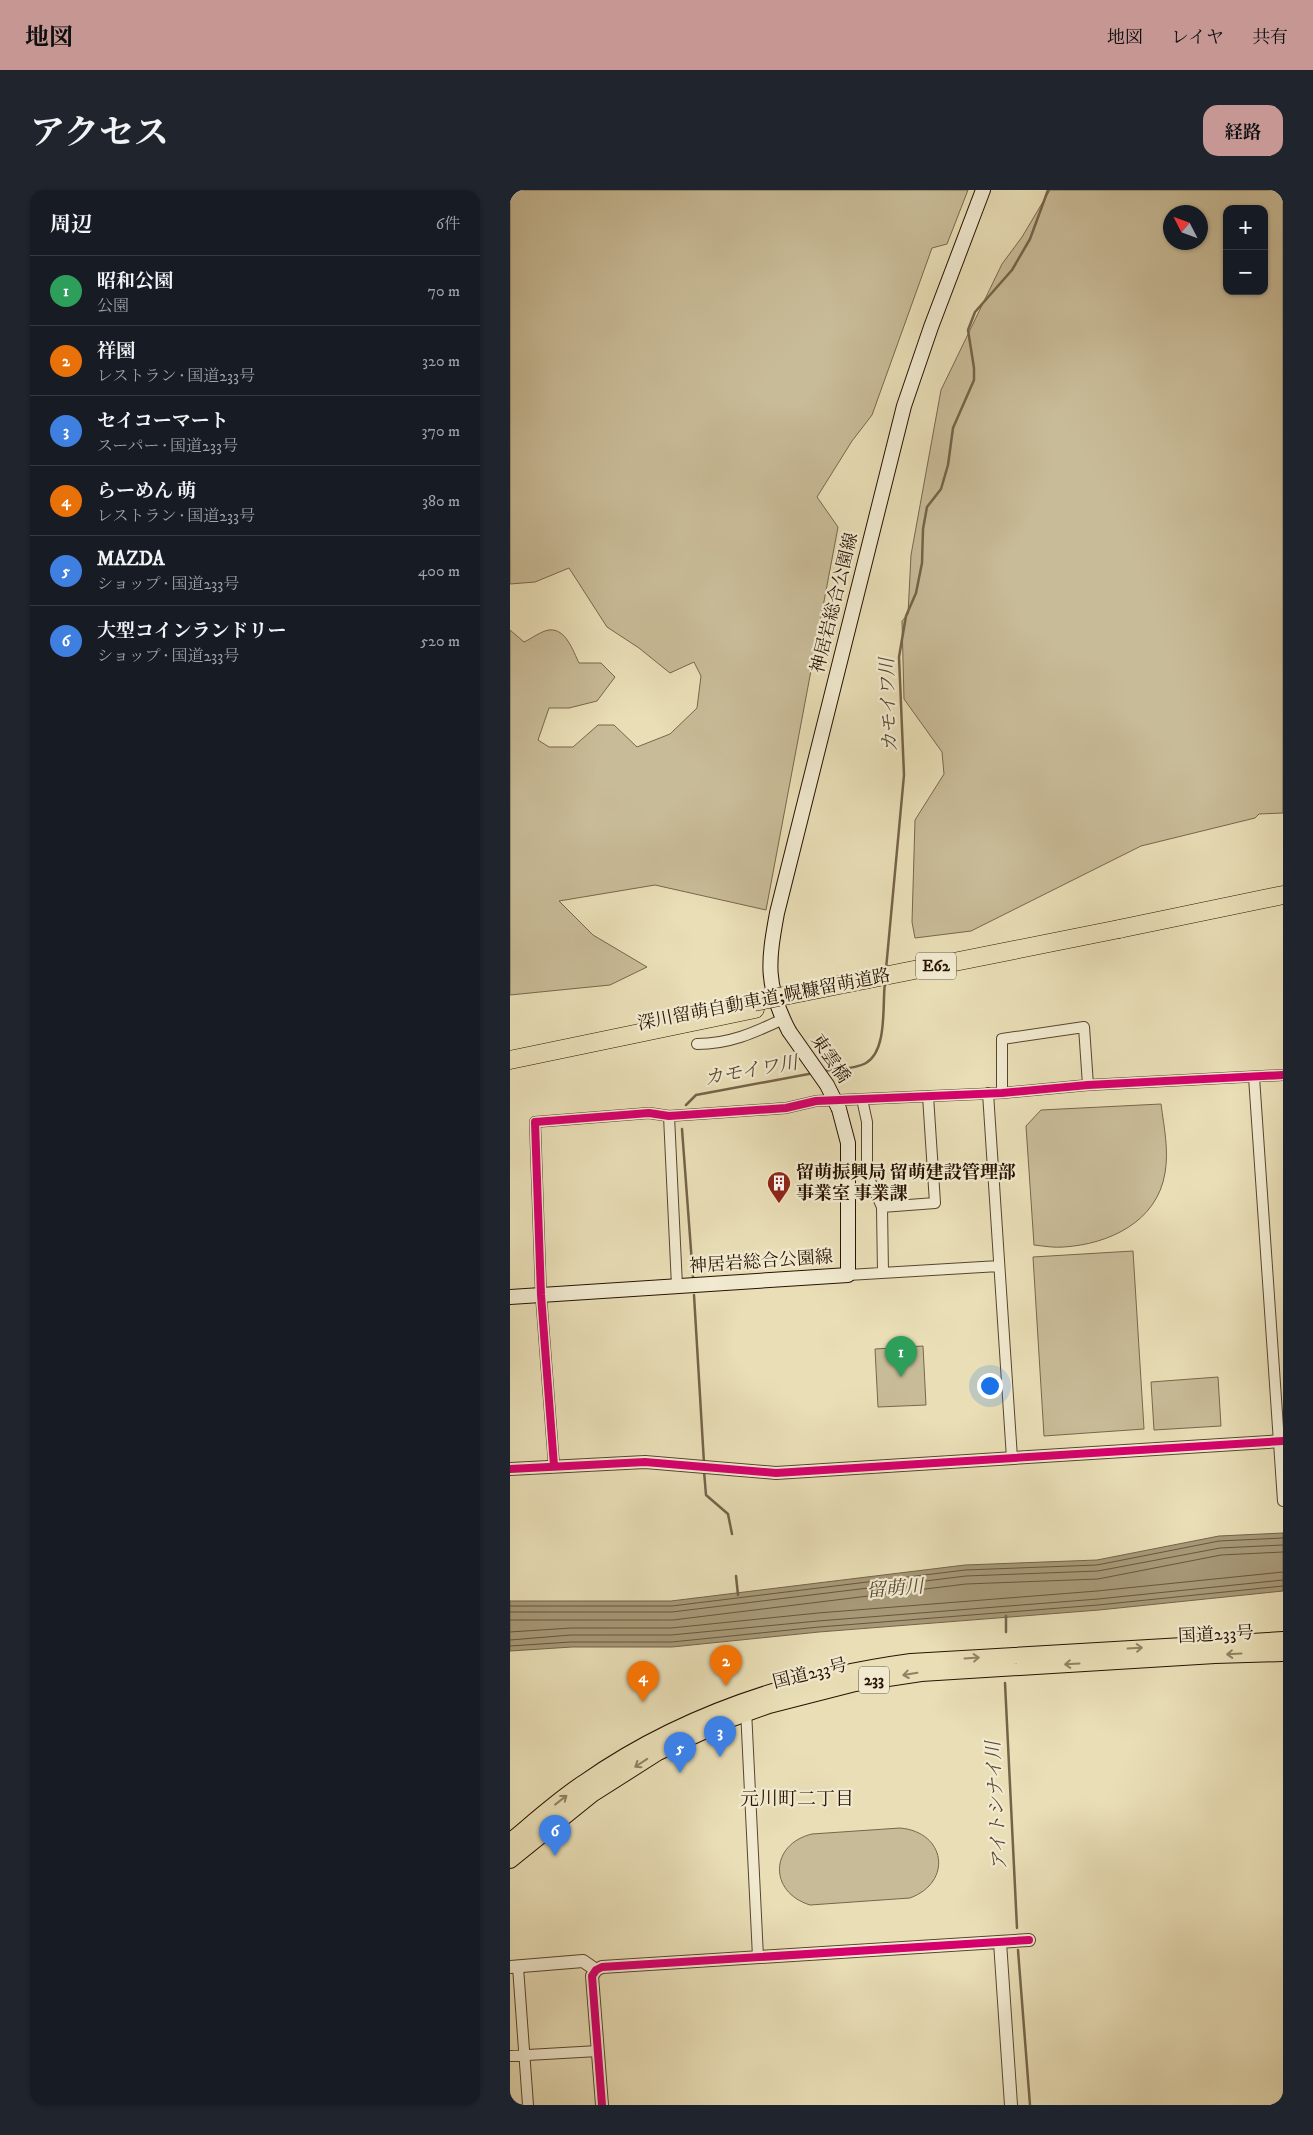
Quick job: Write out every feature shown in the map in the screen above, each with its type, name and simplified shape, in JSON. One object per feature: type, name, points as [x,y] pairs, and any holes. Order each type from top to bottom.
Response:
[{"type":"highway","name":"深川留萌自動車道;幌糠留萌道路","points":[[510,1060],[755,1006],[1119,932],[1283,894]]},
{"type":"highway","name":"深川留萌自動車道;幌糠留萌道路","points":[[1119,932],[1283,904]]},
{"type":"highway","name":"深川留萌自動車道;幌糠留萌道路","points":[[510,1051],[755,1006]]},
{"type":"highway","name":"国道233号","points":[[511,1859],[592,1794],[658,1752],[746,1707],[764,1694],[853,1670],[911,1662],[1283,1640]]},
{"type":"highway","name":"国道233号","points":[[510,1842],[584,1782],[669,1732],[746,1707],[855,1683],[921,1673],[1283,1653]]},
{"type":"main road","name":"神居岩総合公園線","points":[[786,1025],[772,992],[770,974],[769,955],[777,913],[904,406],[931,327],[983,190]]},
{"type":"main road","name":"東雲橋","points":[[786,1025],[827,1085],[839,1108]]},
{"type":"main road","name":"神居岩総合公園線","points":[[510,1297],[848,1275],[848,1143],[839,1108]]},
{"type":"street","points":[[698,1044],[716,1044],[786,1025]]},
{"type":"street","points":[[1002,1093],[1002,1039],[1084,1027],[1088,1085]]},
{"type":"street","points":[[554,1466],[541,1295],[535,1122],[649,1113],[669,1116],[786,1108],[816,1101],[1002,1093],[1088,1085],[1283,1075]]},
{"type":"street","points":[[1254,1077],[1281,1441],[1283,1501]]},
{"type":"street","points":[[988,1093],[1012,1458]]},
{"type":"street","points":[[882,1207],[934,1203],[928,1096]]},
{"type":"street","points":[[862,1099],[866,1122],[868,1174],[882,1207],[883,1273]]},
{"type":"street","points":[[669,1116],[677,1286]]},
{"type":"street","points":[[848,1275],[999,1266]]},
{"type":"street","points":[[510,1469],[645,1462],[776,1473],[1281,1441]]},
{"type":"street","points":[[746,1707],[758,1957]]},
{"type":"street","points":[[602,2105],[592,1976],[602,1966],[1029,1940]]},
{"type":"street","points":[[1000,1942],[1011,2105]]},
{"type":"street","points":[[528,2105],[514,1967],[583,1961],[596,1970]]},
{"type":"street","points":[[510,2056],[598,2051]]},
{"type":"shaded area","points":[[510,190],[968,190],[947,244],[932,248],[872,415],[852,441],[817,497],[838,527],[766,910],[655,885],[559,901],[593,935],[647,967],[610,985],[510,995],[510,630],[524,642],[539,633],[555,630],[568,641],[579,663],[601,663],[615,677],[597,701],[569,708],[549,708],[538,740],[549,747],[573,747],[598,725],[614,725],[637,747],[670,734],[697,708],[701,676],[694,662],[670,673],[639,648],[607,627],[569,568],[535,582],[510,584]]},
{"type":"shaded area","points":[[1050,190],[1283,190],[1283,813],[1259,814],[1255,818],[1141,846],[971,931],[915,938],[912,922],[915,820],[944,774],[942,752],[904,699],[902,621],[908,614],[911,555],[941,390],[1002,264],[1022,237]]},
{"type":"shaded area","points":[[1161,1104],[1165,1130],[1166,1164],[1160,1190],[1152,1205],[1128,1227],[1098,1241],[1060,1247],[1034,1245],[1026,1126],[1041,1110]]},
{"type":"shaded area","points":[[1133,1251],[1144,1429],[1044,1436],[1033,1257]]},
{"type":"shaded area","points":[[923,1346],[926,1405],[878,1407],[875,1349]]},
{"type":"shaded area","points":[[1218,1377],[1221,1426],[1154,1430],[1151,1382]]},
{"type":"shaded area","points":[[900,1828],[927,1838],[935,1848],[938,1858],[938,1870],[933,1881],[924,1891],[910,1898],[810,1905],[796,1899],[787,1890],[781,1879],[782,1857],[788,1847],[798,1839],[812,1834]]},
{"type":"water","name":"留萌川","points":[[1283,1533],[1283,1591],[1099,1610],[819,1632],[672,1647],[572,1647],[510,1651],[510,1601],[671,1601],[965,1565],[1097,1560],[1219,1536]]},
{"type":"waterway","name":"カモイワ川","points":[[886,969],[904,775],[899,657],[906,616],[916,593],[922,563],[923,529],[927,507],[941,489],[948,465],[953,428],[974,380],[968,330],[975,312],[1012,270],[1030,239],[1048,190]]},
{"type":"waterway","name":"カモイワ川","points":[[824,1071],[857,1066],[866,1063],[873,1057],[878,1048],[883,1026],[885,982]]},
{"type":"waterway","name":"カモイワ川","points":[[686,1105],[696,1095],[814,1073]]},
{"type":"waterway","name":"カモイワ川","points":[[682,1129],[693,1277]]},
{"type":"waterway","name":"カモイワ川","points":[[694,1295],[704,1463]]},
{"type":"waterway","name":"カモイワ川","points":[[704,1471],[706,1495],[728,1514],[732,1534]]},
{"type":"waterway","name":"カモイワ川","points":[[736,1576],[738,1595]]},
{"type":"waterway","name":"アイトシナイ川","points":[[1006,1616],[1006,1632]]},
{"type":"waterway","name":"アイトシナイ川","points":[[1005,1683],[1017,1928]]},
{"type":"waterway","name":"アイトシナイ川","points":[[1018,1950],[1030,2105]]},
{"type":"cycle path","points":[[554,1466],[541,1295],[535,1122],[649,1113],[669,1116],[786,1108],[816,1101],[1002,1093],[1088,1085],[1283,1075]]},
{"type":"cycle path","points":[[510,1469],[645,1462],[776,1473],[1283,1441]]},
{"type":"cycle path","points":[[602,2105],[592,1976],[596,1970],[602,1967],[1029,1940]]},
{"type":"place","name":"留萌振興局 留萌建設管理部 事業室 事業課","points":[[779,1204]]},
{"type":"place","name":"昭和公園","points":[[901,1377]]},
{"type":"place","name":"祥園","points":[[726,1686]]},
{"type":"place","name":"らーめん 萌","points":[[643,1702]]},
{"type":"place","name":"セイコーマート","points":[[720,1757]]},
{"type":"place","name":"MAZDA","points":[[680,1773]]},
{"type":"place","name":"大型コインランドリー","points":[[555,1856]]},
{"type":"district","name":"元川町二丁目","points":[[797,1799]]}]
